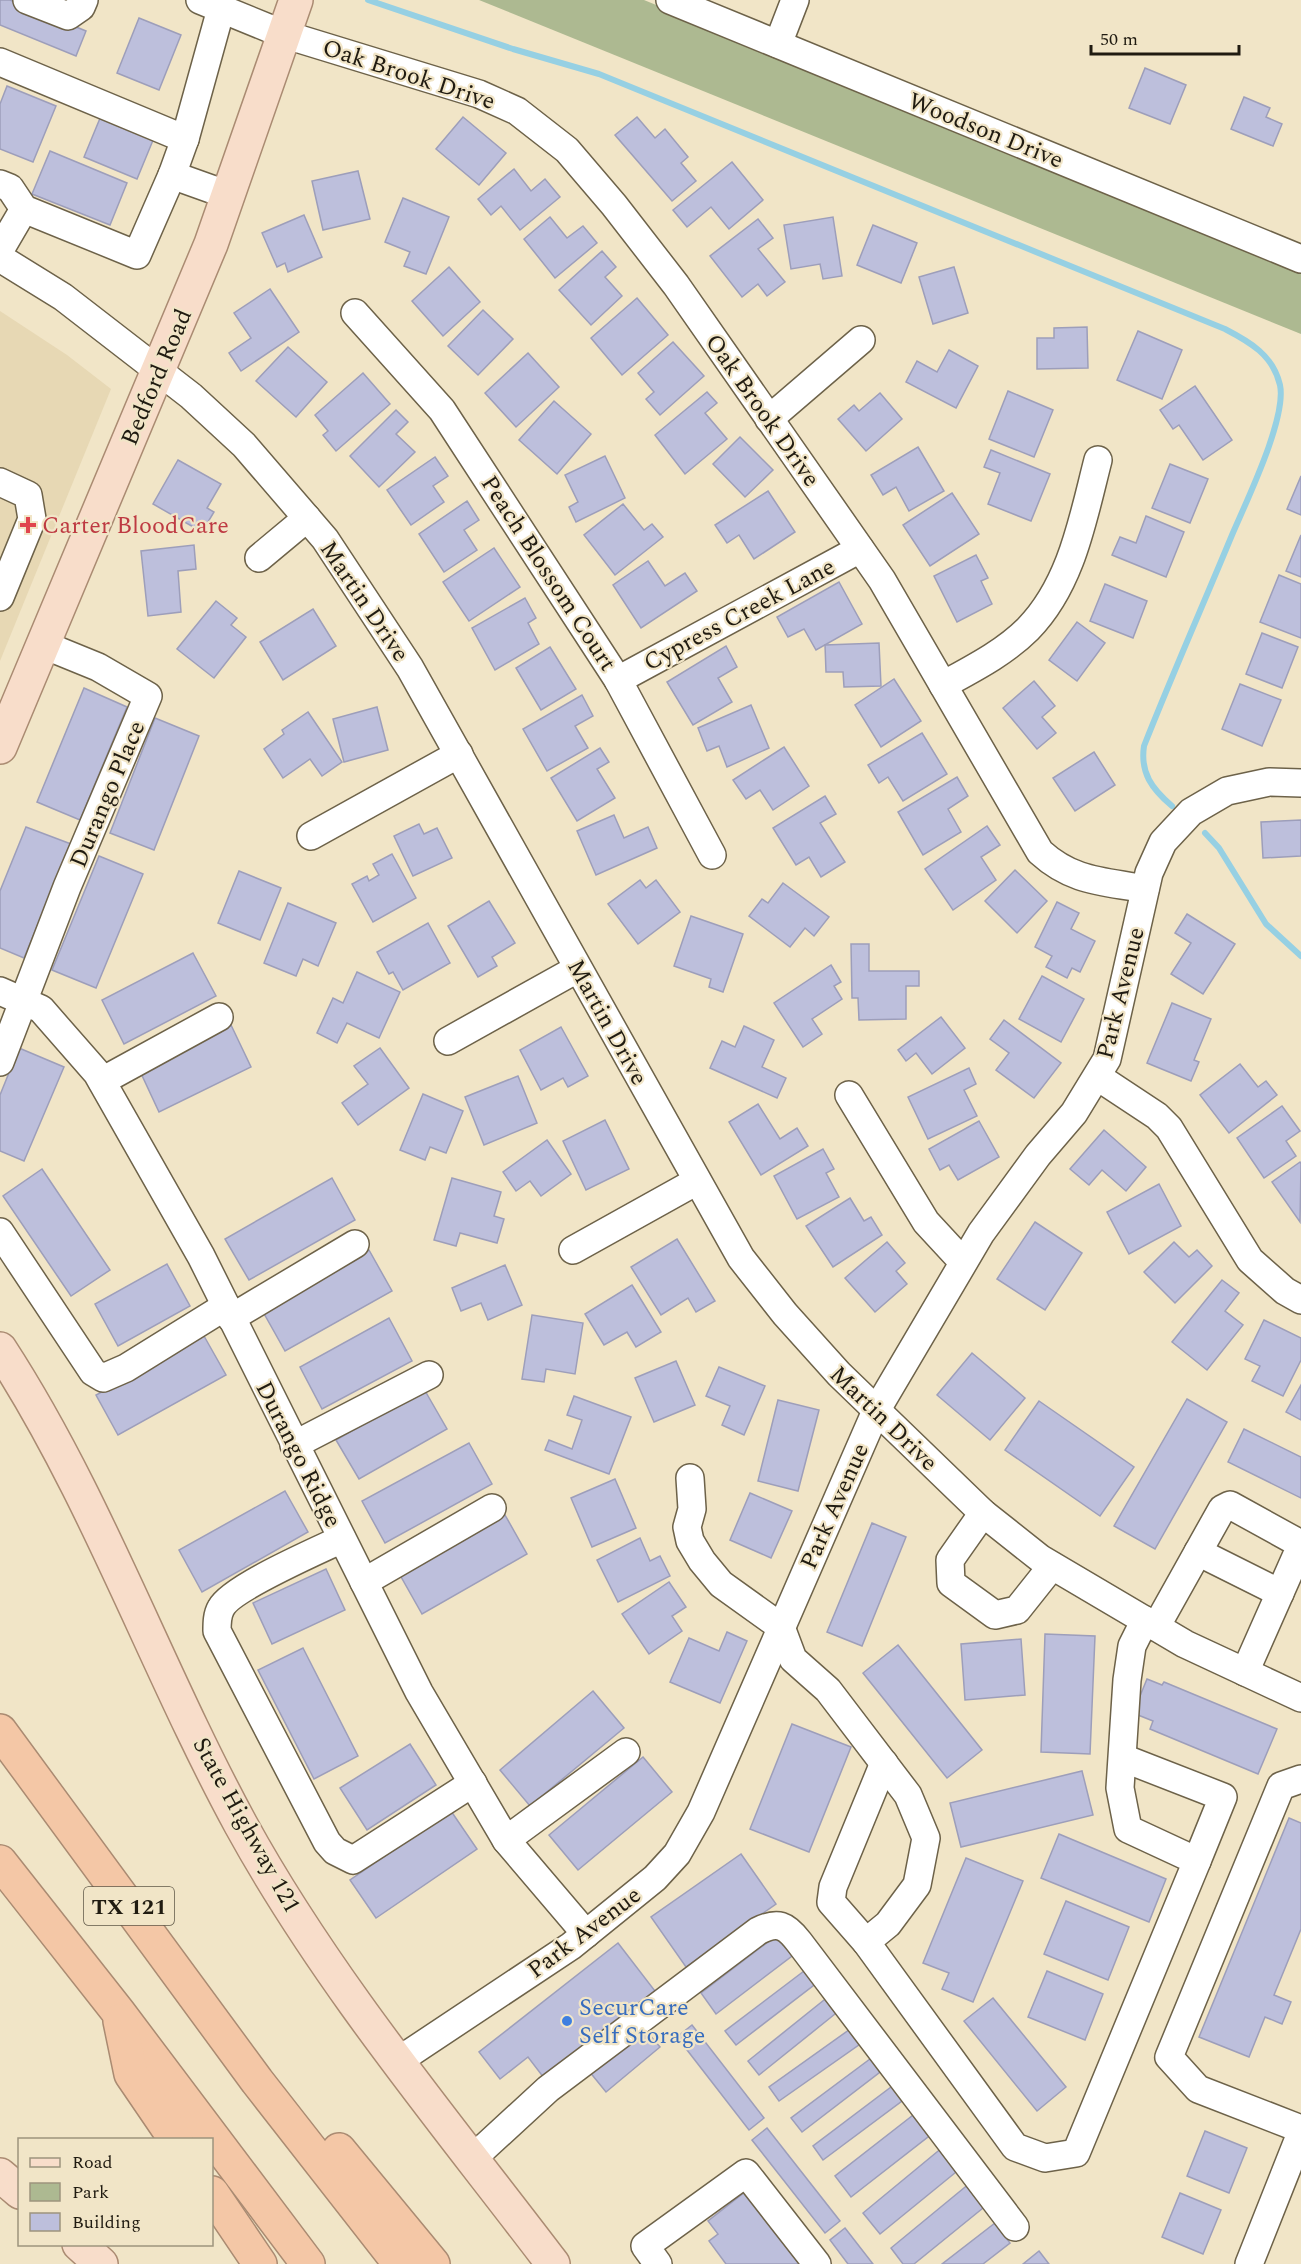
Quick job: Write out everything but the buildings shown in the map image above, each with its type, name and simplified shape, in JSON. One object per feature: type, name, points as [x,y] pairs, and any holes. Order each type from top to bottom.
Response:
[{"type":"highway","name":"TX 121","points":[[0,1731],[257,2081],[400,2264]]},
{"type":"highway","name":"TX 121","points":[[0,1862],[119,2013],[308,2264]]},
{"type":"highway","points":[[119,2013],[131,2074],[175,2138]]},
{"type":"highway","points":[[257,2081],[301,2104],[433,2264]]},
{"type":"highway","points":[[213,2194],[260,2264]]},
{"type":"main road","name":"Bedford Road","points":[[0,747],[211,244],[296,0]]},
{"type":"main road","name":"State Highway 121","points":[[0,1349],[68,1468],[242,1826],[316,1946],[398,2061],[553,2264]]},
{"type":"main road","points":[[0,2175],[18,2190]]},
{"type":"main road","points":[[81,2246],[101,2264]]},
{"type":"street","points":[[27,0],[68,16],[81,7],[84,0]]},
{"type":"street","points":[[778,44],[795,0]]},
{"type":"street","name":"Woodson Drive","points":[[674,1],[1301,259]]},
{"type":"street","points":[[0,184],[10,188],[24,209],[137,255],[185,139],[211,5]]},
{"type":"street","name":"Oak Brook Drive","points":[[211,5],[283,34],[479,94],[517,111],[541,127],[567,150],[614,205],[676,285],[882,580],[1040,852],[1055,866],[1072,876],[1145,889]]},
{"type":"street","points":[[0,62],[185,139]]},
{"type":"street","points":[[172,175],[228,195]]},
{"type":"street","points":[[0,250],[24,209]]},
{"type":"street","name":"Martin Drive","points":[[0,258],[63,297],[159,369],[244,445],[308,518],[394,640],[741,1258],[810,1344],[876,1411],[983,1513],[1053,1566],[1185,1644],[1301,1698]]},
{"type":"street","name":"Peach Blossom Court","points":[[355,313],[442,410],[618,680],[712,855]]},
{"type":"street","points":[[769,419],[861,339]]},
{"type":"street","points":[[943,686],[991,657],[1027,630],[1042,612],[1074,554],[1098,460]]},
{"type":"street","points":[[0,482],[28,495],[32,519],[0,597]]},
{"type":"street","points":[[259,558],[308,518]]},
{"type":"street","name":"Cypress Creek Lane","points":[[618,680],[860,549]]},
{"type":"street","name":"Durango Place","points":[[12,996],[67,886],[148,696],[98,667],[44,645]]},
{"type":"street","points":[[311,836],[459,754]]},
{"type":"street","name":"Park Avenue","points":[[398,2061],[586,1934],[655,1878],[677,1854],[701,1812],[876,1411],[963,1262],[1014,1186],[1074,1113],[1098,1077],[1113,1041],[1145,889],[1154,857],[1163,842],[1191,812],[1227,791],[1248,784],[1299,777]]},
{"type":"street","points":[[448,1041],[577,969]]},
{"type":"street","points":[[0,1062],[12,996]]},
{"type":"street","name":"Durango Ridge","points":[[12,996],[41,1009],[102,1081],[201,1256],[419,1692],[506,1840],[586,1934]]},
{"type":"street","points":[[102,1081],[219,1017]]},
{"type":"street","points":[[1098,1077],[1157,1116],[1169,1128],[1250,1260],[1285,1291],[1301,1300]]},
{"type":"street","points":[[849,1095],[926,1222],[963,1262]]},
{"type":"street","points":[[573,1250],[697,1181]]},
{"type":"street","points":[[0,1232],[93,1372],[103,1378],[126,1368],[355,1244]]},
{"type":"street","points":[[294,1445],[429,1375]]},
{"type":"street","points":[[690,1478],[692,1509],[687,1527],[690,1541],[702,1561],[721,1584],[781,1628],[793,1659],[828,1690],[908,1795],[926,1838],[917,1885],[888,1924],[866,1942]]},
{"type":"street","points":[[1197,1861],[1128,1829],[1120,1788],[1130,1657],[1132,1646],[1150,1624],[1198,1552],[1222,1509],[1230,1505],[1297,1542],[1299,1550],[1245,1672]]},
{"type":"street","points":[[364,1582],[492,1508]]},
{"type":"street","points":[[983,1513],[950,1560],[951,1583],[995,1614],[1017,1610],[1053,1566]]},
{"type":"street","points":[[342,1539],[236,1593],[221,1606],[217,1618],[218,1631],[327,1842],[335,1851],[352,1860],[473,1783]]},
{"type":"street","points":[[1198,1552],[1280,1593]]},
{"type":"street","points":[[506,1840],[626,1752]]},
{"type":"street","points":[[884,1764],[833,1887],[831,1902],[866,1942],[1015,2147],[1045,2158],[1076,2153],[1223,1797],[1123,1758]]},
{"type":"street","points":[[1301,1779],[1281,1786],[1169,2057],[1198,2089],[1301,2128]]},
{"type":"street","points":[[473,2158],[548,2089],[758,1931],[778,1924],[788,1928],[799,1942],[1015,2227]]},
{"type":"street","points":[[1249,2264],[1301,2133]]},
{"type":"street","points":[[659,2264],[645,2246],[746,2173],[817,2264]]},
{"type":"shaded area","name":"Carter BloodCare","points":[[0,311],[67,355],[111,389],[0,661]]},
{"type":"green space","points":[[479,0],[644,0],[1301,270],[1301,334]]},
{"type":"waterway","points":[[368,0],[513,49],[599,74],[1225,329],[1243,339],[1266,358],[1272,365],[1280,385],[1281,400],[1272,438],[1144,746],[1144,764],[1149,780],[1172,806]]},
{"type":"waterway","points":[[1205,833],[1219,848],[1266,924],[1301,956]]},
{"type":"place","name":"Carter BloodCare","points":[[28,525]]},
{"type":"place","name":"SecurCare Self Storage","points":[[567,2021]]}]
